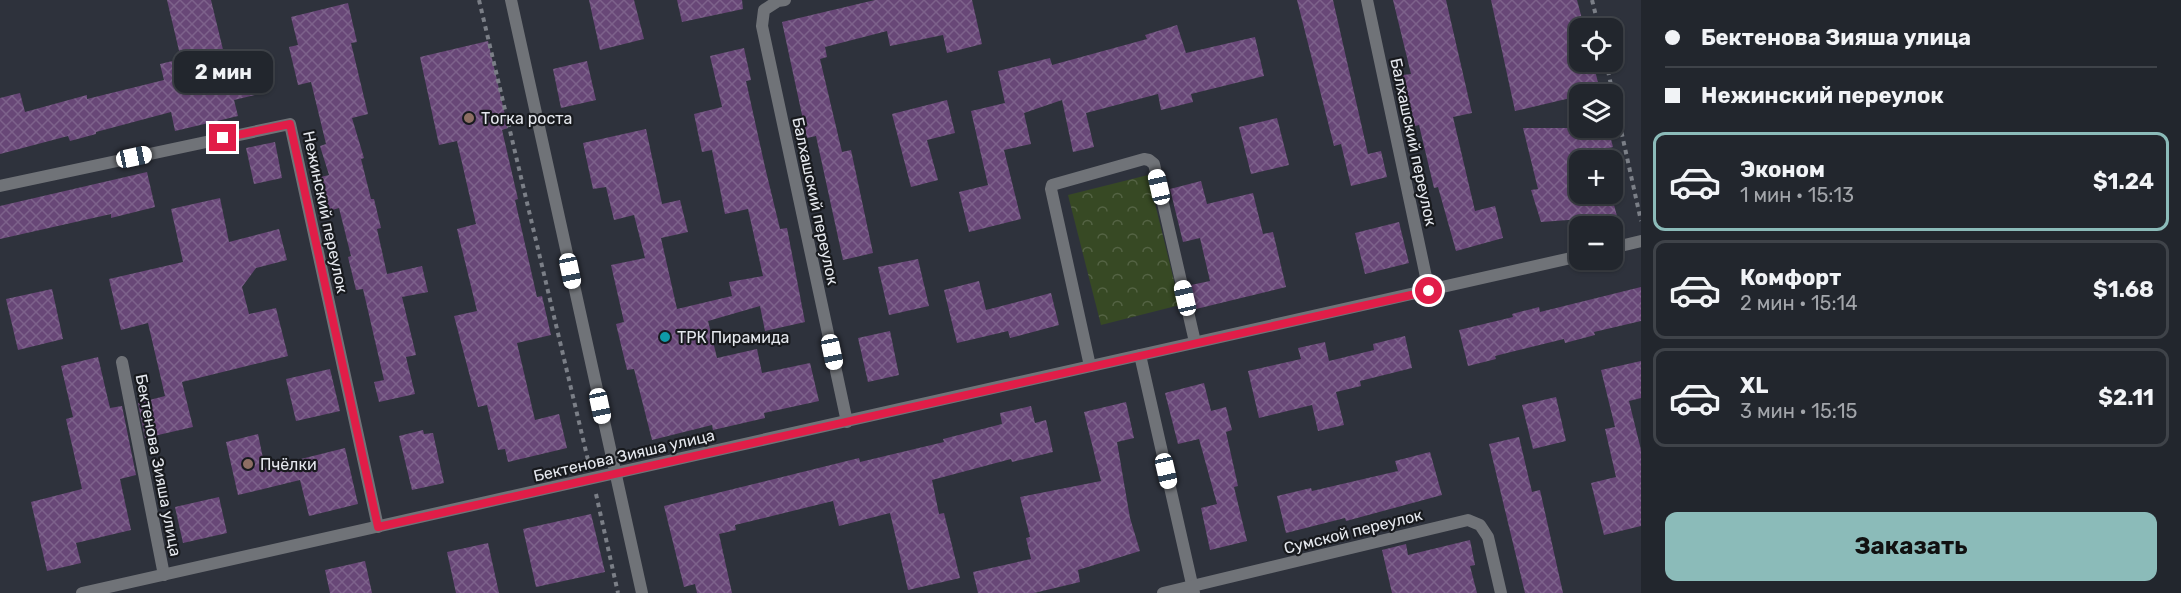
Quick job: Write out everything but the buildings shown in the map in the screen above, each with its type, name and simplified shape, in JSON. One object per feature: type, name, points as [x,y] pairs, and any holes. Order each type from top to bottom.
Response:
[{"type":"street","points":[[511,0],[642,593]]},
{"type":"street","name":"Балхашский переулок","points":[[785,0],[778,1],[764,10],[762,26],[847,422]]},
{"type":"street","name":"Балхашский переулок","points":[[1368,0],[1429,291]]},
{"type":"street","name":"Нежинский переулок","points":[[0,186],[290,124],[378,527]]},
{"type":"street","points":[[1090,366],[1051,189],[1052,185],[1144,159],[1154,164],[1196,342]]},
{"type":"street","points":[[1623,245],[1641,241]]},
{"type":"street","name":"Бектенова Зияша улица","points":[[82,593],[1569,259]]},
{"type":"street","points":[[1140,355],[1193,590]]},
{"type":"street","name":"Бектенова Зияша улица","points":[[122,362],[164,575]]},
{"type":"street","name":"Сумской переулок","points":[[1163,593],[1193,590],[1468,520],[1480,525],[1488,537],[1500,593]]},
{"type":"path","points":[[479,0],[618,593]]},
{"type":"path","points":[[1592,0],[1596,18]]},
{"type":"path","points":[[1608,72],[1641,221]]},
{"type":"green space","points":[[1148,175],[1180,305],[1101,325],[1068,195]]},
{"type":"place","name":"Тогка роста","points":[[469,118]]},
{"type":"place","name":"ТРК Пирамида","points":[[665,337]]},
{"type":"place","name":"Пчёлки","points":[[248,464]]},
{"type":"route","points":[[223,138],[290,124],[378,527],[1429,291]]}]
